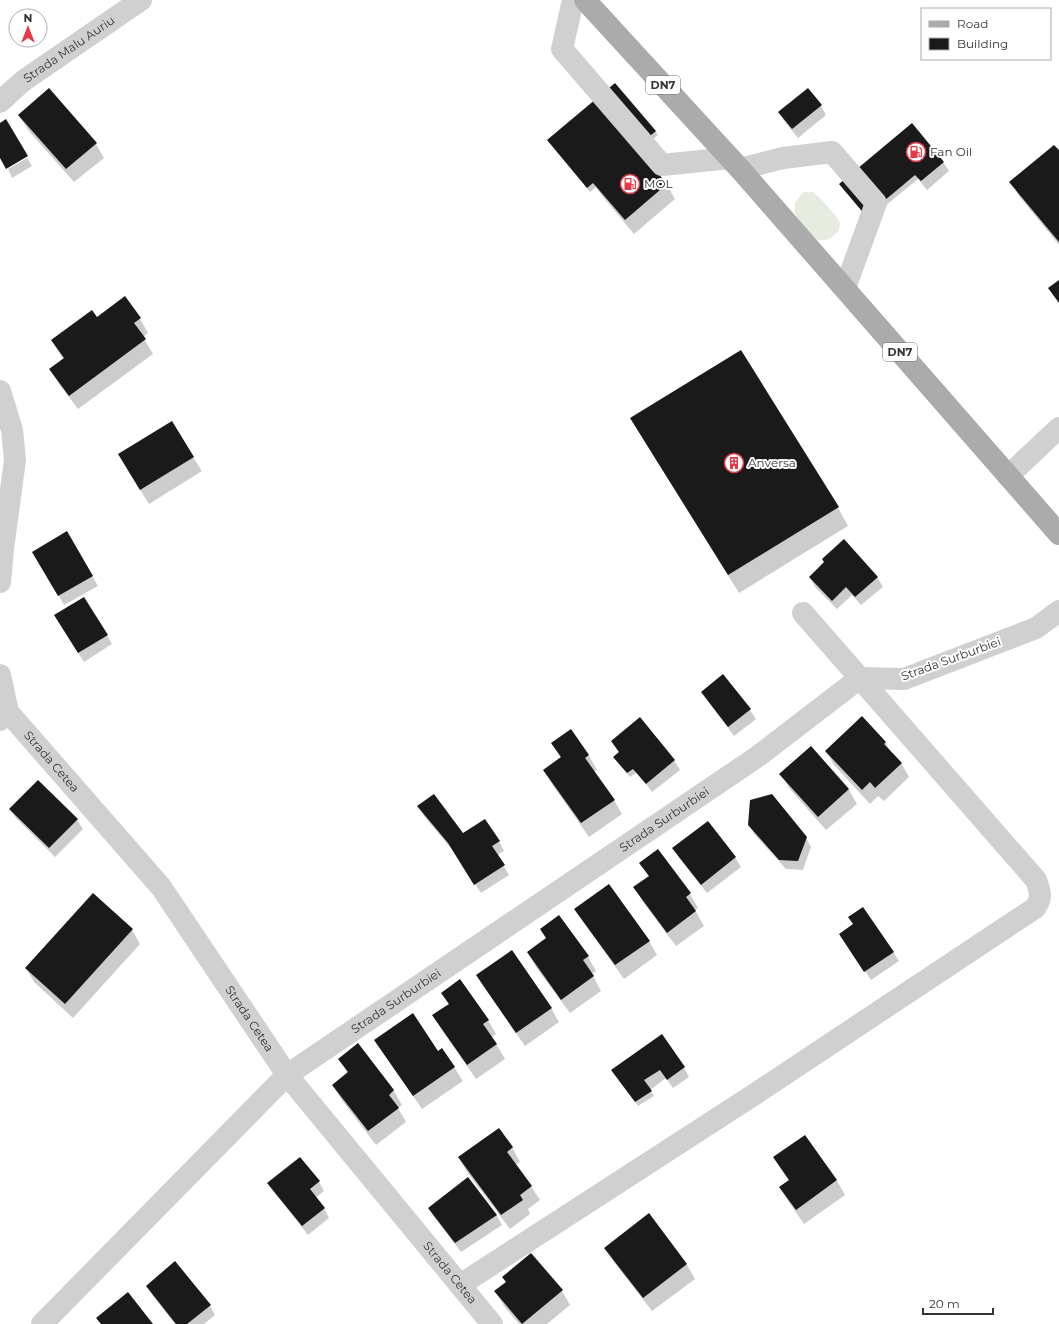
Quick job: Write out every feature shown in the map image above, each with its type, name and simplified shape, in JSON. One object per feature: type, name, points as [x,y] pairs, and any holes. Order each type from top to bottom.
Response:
[{"type":"main road","name":"DN7","points":[[584,0],[735,164],[1059,534]]},
{"type":"street","name":"Strada Malu Auriu","points":[[0,102],[23,81],[140,0]]},
{"type":"street","points":[[573,0],[562,49],[662,165],[735,164],[832,152],[876,203],[845,288]]},
{"type":"street","points":[[0,391],[12,430],[15,460],[0,582]]},
{"type":"street","points":[[1008,476],[1059,428]]},
{"type":"street","name":"Strada Surburbiei","points":[[42,1324],[288,1075],[756,757],[860,678],[904,679],[1036,628],[1059,611]]},
{"type":"street","points":[[460,1285],[761,1090],[1035,908],[1040,902],[1040,892],[1036,880],[804,613]]},
{"type":"street","points":[[0,675],[4,716]]},
{"type":"street","name":"Strada Cetea","points":[[4,716],[161,887],[288,1075],[492,1324]]},
{"type":"shaded area","points":[[803,192],[813,192],[836,216],[840,223],[839,231],[829,239],[823,240],[812,237],[800,223],[795,212],[795,203]]},
{"type":"building","points":[[615,83],[656,131],[636,147],[667,184],[625,220],[593,183],[587,188],[547,140]]},
{"type":"building","points":[[49,88],[97,143],[66,169],[18,115]]},
{"type":"building","points":[[808,88],[822,105],[792,129],[778,112]]},
{"type":"building","points":[[6,119],[28,156],[6,169],[0,158],[0,123]]},
{"type":"building","points":[[912,123],[944,162],[921,181],[915,175],[866,216],[839,184]]},
{"type":"building","points":[[1054,145],[1059,150],[1059,242],[1009,182]]},
{"type":"building","points":[[1059,280],[1059,303],[1048,288]]},
{"type":"building","points":[[125,296],[141,318],[134,323],[146,339],[69,396],[49,369],[64,358],[51,340],[92,310],[97,317]]},
{"type":"building","name":"Anversa","points":[[741,350],[839,507],[728,575],[630,418]]},
{"type":"building","points":[[172,421],[194,457],[140,490],[118,454]]},
{"type":"building","points":[[67,531],[93,576],[58,596],[32,552]]},
{"type":"building","points":[[844,539],[878,577],[855,597],[846,587],[832,601],[809,577],[824,562],[822,559]]},
{"type":"building","points":[[84,597],[108,635],[78,653],[54,615]]},
{"type":"building","points":[[723,674],[751,709],[728,727],[701,692]]},
{"type":"building","points":[[862,716],[886,742],[884,744],[902,763],[875,788],[870,782],[862,790],[825,751]]},
{"type":"building","points":[[640,717],[675,760],[646,784],[633,769],[627,773],[613,757],[619,752],[611,741]]},
{"type":"building","points":[[571,729],[589,755],[585,758],[615,800],[581,823],[543,770],[561,757],[551,743]]},
{"type":"building","points":[[811,746],[849,789],[818,817],[779,774]]},
{"type":"building","points":[[38,780],[78,819],[49,848],[9,809]]},
{"type":"building","points":[[434,794],[463,833],[485,819],[500,841],[492,846],[505,865],[474,885],[448,843],[417,806]]},
{"type":"building","points":[[772,794],[807,837],[798,861],[779,860],[748,825],[750,800]]},
{"type":"building","points":[[708,821],[736,857],[701,885],[672,848]]},
{"type":"building","points":[[658,849],[691,893],[686,897],[696,911],[667,933],[633,887],[649,876],[639,863]]},
{"type":"building","points":[[609,884],[650,941],[615,965],[574,909]]},
{"type":"building","points":[[93,893],[133,929],[65,1004],[25,968]]},
{"type":"building","points":[[863,907],[894,952],[864,972],[839,934],[853,924],[848,917]]},
{"type":"building","points":[[559,915],[589,956],[583,960],[594,976],[561,1000],[527,952],[546,938],[540,929]]},
{"type":"building","points":[[512,950],[552,1008],[516,1033],[476,975]]},
{"type":"building","points":[[460,979],[489,1020],[483,1024],[497,1044],[467,1065],[432,1015],[449,1004],[441,993]]},
{"type":"building","points":[[413,1013],[438,1051],[442,1048],[455,1067],[413,1096],[374,1040]]},
{"type":"building","points":[[662,1034],[685,1067],[667,1080],[660,1070],[644,1080],[652,1091],[635,1102],[611,1070]]},
{"type":"building","points":[[358,1043],[394,1090],[389,1095],[399,1108],[368,1131],[332,1085],[348,1072],[338,1059]]},
{"type":"building","points":[[499,1128],[513,1147],[507,1152],[532,1186],[520,1195],[523,1200],[501,1215],[458,1157]]},
{"type":"building","points":[[805,1135],[837,1180],[796,1210],[779,1187],[789,1180],[773,1157]]},
{"type":"building","points":[[300,1157],[320,1181],[310,1189],[325,1208],[302,1226],[267,1183]]},
{"type":"building","points":[[468,1177],[497,1215],[455,1243],[428,1208]]},
{"type":"building","points":[[649,1213],[687,1264],[643,1298],[604,1248]]},
{"type":"building","points":[[531,1253],[563,1290],[522,1324],[494,1291],[506,1282],[502,1277]]},
{"type":"building","points":[[175,1261],[211,1305],[187,1324],[176,1324],[146,1286]]},
{"type":"building","points":[[128,1292],[153,1324],[101,1324],[96,1318]]},
{"type":"place","name":"Fan Oil","points":[[916,152]]},
{"type":"place","name":"MOL","points":[[630,184]]},
{"type":"place","name":"Anversa","points":[[734,463]]}]
